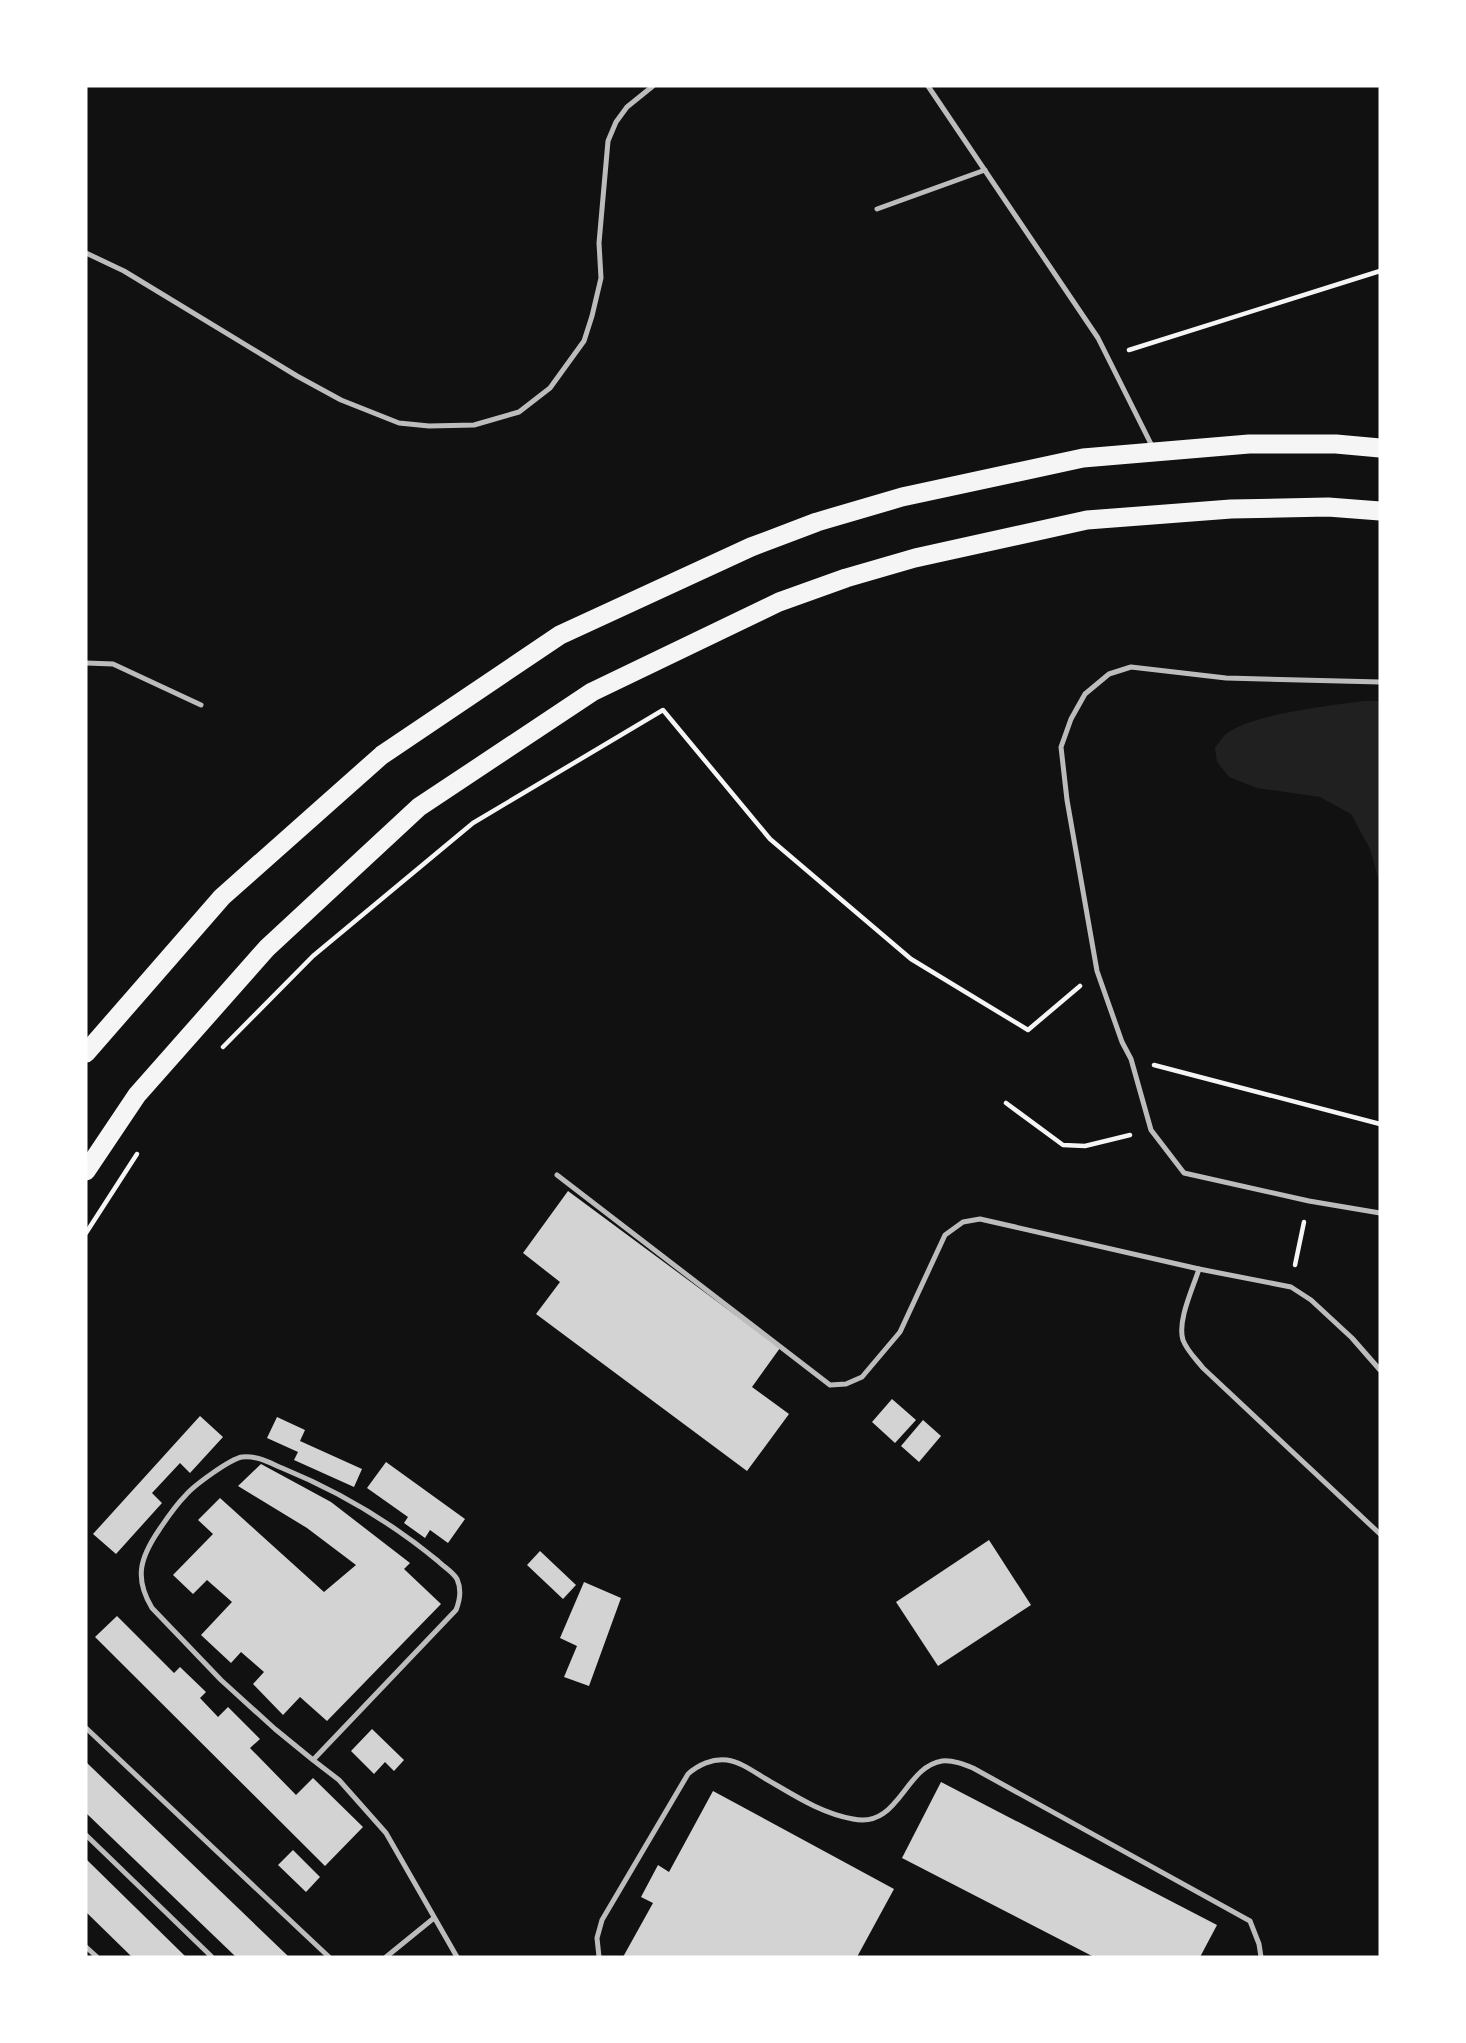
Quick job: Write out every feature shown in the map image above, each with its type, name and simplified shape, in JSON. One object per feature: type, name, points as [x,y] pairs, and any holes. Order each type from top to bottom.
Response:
[{"type":"highway","points":[[86,1053],[222,897],[362,772],[382,755],[560,635],[751,547],[817,522],[902,497],[1083,458],[1249,444],[1336,444],[1380,448]]},
{"type":"highway","points":[[86,1171],[137,1095],[267,948],[419,807],[592,692],[779,602],[846,578],[915,558],[1087,520],[1231,509],[1328,507],[1380,511]]},
{"type":"lane","points":[[86,253],[124,271],[296,376],[341,400],[399,423],[429,426],[474,425],[519,412],[550,388],[583,341],[601,278],[598,243],[608,141],[616,122],[627,107],[653,86]]},
{"type":"lane","points":[[928,86],[1098,338],[1154,451]]},
{"type":"lane","points":[[877,209],[985,170]]},
{"type":"lane","points":[[86,663],[113,664],[201,705]]},
{"type":"lane","points":[[1380,682],[1226,678],[1132,667],[1109,674],[1085,694],[1071,719],[1061,747],[1097,971],[1122,1042],[1131,1059],[1151,1130],[1184,1173],[1309,1201],[1380,1213]]},
{"type":"lane","points":[[557,1175],[830,1385],[846,1384],[862,1377],[900,1332],[945,1235],[963,1222],[980,1219],[1291,1287],[1311,1300],[1352,1338],[1380,1370]]},
{"type":"lane","points":[[1199,1269],[1181,1323],[1182,1338],[1190,1353],[1380,1534]]},
{"type":"lane","points":[[313,1759],[456,1610],[460,1601],[460,1588],[455,1576],[415,1542],[348,1499],[287,1470],[254,1457],[242,1457],[232,1460],[186,1494],[154,1538],[143,1561],[140,1583],[145,1597],[152,1608],[221,1680],[275,1729],[339,1780],[386,1833],[457,1957]]},
{"type":"lane","points":[[86,1728],[329,1957]]},
{"type":"lane","points":[[599,1957],[597,1937],[602,1920],[688,1774],[697,1766],[711,1761],[727,1760],[743,1766],[819,1810],[855,1820],[871,1821],[883,1816],[927,1766],[941,1761],[956,1762],[985,1774],[1250,1921],[1261,1957]]},
{"type":"lane","points":[[86,1835],[212,1957]]},
{"type":"lane","points":[[386,1957],[434,1918]]},
{"type":"lane","points":[[86,1947],[97,1957]]},
{"type":"path","points":[[1108,356],[1380,271]]},
{"type":"path","points":[[220,1050],[313,956],[473,822],[663,710],[771,839],[911,959],[1028,1030],[1097,971]]},
{"type":"path","points":[[1131,1059],[1380,1124]]},
{"type":"path","points":[[1006,1103],[1063,1145],[1085,1146],[1151,1130]]},
{"type":"path","points":[[86,1233],[138,1152]]},
{"type":"path","points":[[1291,1287],[1309,1201]]},
{"type":"shaded area","points":[[1380,701],[1380,949],[1379,881],[1370,849],[1351,814],[1320,797],[1257,788],[1229,777],[1217,762],[1215,748],[1225,735],[1251,722],[1291,712]]},
{"type":"building","points":[[568,1191],[780,1348],[752,1387],[789,1414],[747,1471],[536,1314],[560,1282],[523,1253]]},
{"type":"building","points":[[892,1399],[916,1420],[895,1443],[872,1422]]},
{"type":"building","points":[[200,1416],[223,1437],[190,1473],[180,1463],[152,1493],[162,1503],[116,1554],[93,1534]]},
{"type":"building","points":[[277,1417],[305,1430],[300,1441],[362,1469],[354,1487],[294,1460],[298,1452],[267,1438]]},
{"type":"building","points":[[923,1420],[941,1436],[919,1462],[901,1446]]},
{"type":"building","points":[[386,1462],[465,1519],[448,1543],[430,1530],[425,1538],[404,1523],[408,1517],[367,1488]]},
{"type":"building","points":[[261,1464],[331,1502],[410,1563],[404,1569],[441,1604],[327,1721],[300,1697],[283,1715],[253,1684],[264,1672],[241,1652],[231,1663],[201,1635],[232,1602],[207,1580],[193,1594],[173,1575],[213,1534],[198,1520],[220,1498],[324,1592],[356,1565],[307,1528],[238,1486]]},
{"type":"building","points":[[989,1540],[1031,1605],[938,1666],[896,1602]]},
{"type":"building","points":[[540,1551],[576,1585],[563,1599],[527,1565]]},
{"type":"building","points":[[584,1582],[621,1598],[589,1686],[564,1677],[577,1646],[560,1638]]},
{"type":"building","points":[[117,1616],[174,1673],[180,1667],[206,1692],[200,1698],[218,1717],[228,1707],[260,1739],[250,1748],[296,1795],[313,1778],[363,1827],[325,1866],[95,1637]]},
{"type":"building","points":[[372,1729],[404,1760],[394,1771],[385,1762],[374,1774],[351,1751]]},
{"type":"building","points":[[86,1762],[289,1957],[236,1957],[86,1813]]},
{"type":"building","points":[[941,1782],[1217,1925],[1200,1957],[1094,1957],[902,1858]]},
{"type":"building","points":[[713,1791],[894,1889],[857,1957],[623,1957],[653,1903],[641,1897],[658,1865],[669,1872]]},
{"type":"building","points":[[293,1850],[320,1877],[306,1892],[278,1865]]},
{"type":"building","points":[[86,1859],[186,1957],[132,1957],[86,1912]]}]
